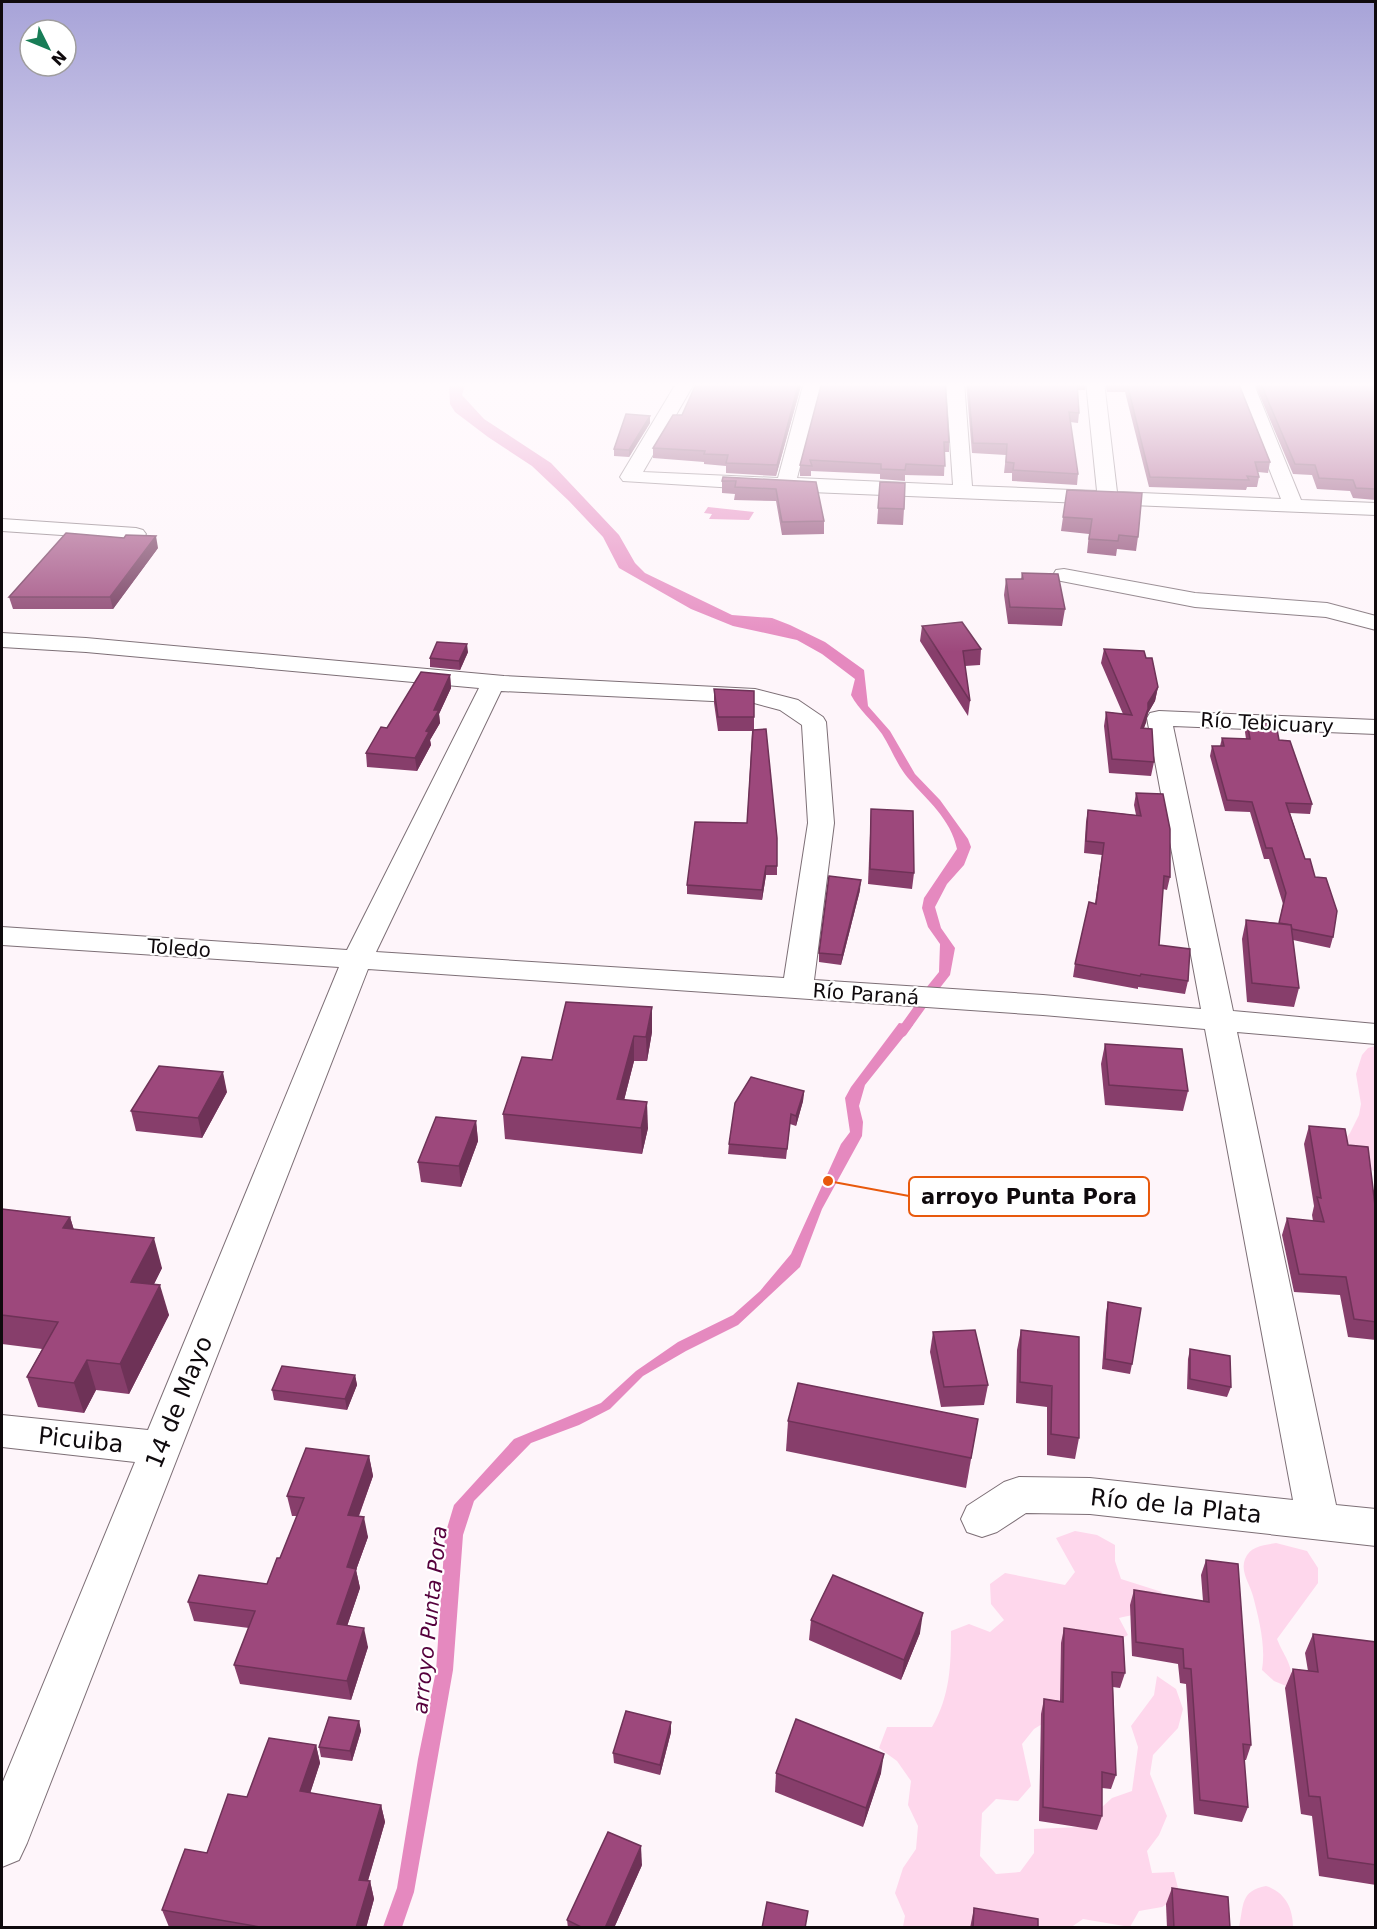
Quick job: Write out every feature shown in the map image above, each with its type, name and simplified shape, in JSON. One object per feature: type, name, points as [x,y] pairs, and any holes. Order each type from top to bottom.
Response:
[{"type":"street","points":[[633,472],[630,477],[1376,509]]},
{"type":"street","points":[[786,485],[789,472]]},
{"type":"street","points":[[961,472],[963,492]]},
{"type":"street","points":[[1105,472],[1108,498]]},
{"type":"street","points":[[1280,472],[1294,506]]},
{"type":"street","points":[[2,525],[136,534]]},
{"type":"street","points":[[1064,575],[1196,600],[1327,610],[1376,623]]},
{"type":"street","points":[[2,640],[86,645],[502,683],[755,696],[789,705],[814,722],[821,823],[798,989]]},
{"type":"street","name":"14 de Mayo","points":[[2,1843],[357,960],[493,682],[502,683]]},
{"type":"street","name":"Río Tebicuary","points":[[1219,1021],[1159,718],[1376,727]]},
{"type":"street","name":"Toledo","points":[[2,936],[357,960]]},
{"type":"street","name":"Río Paraná","points":[[357,960],[1043,1005],[1376,1034]]},
{"type":"street","points":[[1219,1021],[1318,1522]]},
{"type":"street","name":"Picuiba","points":[[2,1431],[161,1448]]},
{"type":"street","name":"Río de la Plata","points":[[982,1519],[1019,1495],[1090,1496],[1376,1528]]},
{"type":"shaded area","points":[[538,472],[560,472],[619,535],[635,563],[645,573],[732,615],[772,618],[790,625],[825,642],[864,670],[868,706],[890,731],[915,774],[940,800],[968,839],[971,847],[964,865],[947,884],[935,907],[941,928],[955,948],[950,975],[939,989],[926,988],[939,972],[940,944],[928,927],[922,908],[924,898],[957,849],[944,819],[904,773],[882,734],[851,695],[855,679],[822,654],[797,640],[733,626],[691,609],[619,568],[603,537]]},
{"type":"shaded area","points":[[708,507],[754,512],[749,520],[709,519],[712,514],[704,513]]},
{"type":"shaded area","points":[[899,1023],[913,1025],[865,1085],[859,1106],[863,1122],[862,1136],[822,1209],[800,1267],[738,1325],[643,1376],[610,1409],[579,1425],[531,1443],[474,1501],[463,1535],[453,1670],[414,1892],[402,1927],[383,1927],[397,1888],[418,1759],[436,1671],[445,1535],[454,1505],[514,1439],[601,1403],[636,1371],[678,1342],[733,1315],[760,1291],[791,1254],[841,1144],[850,1132],[845,1098]]},
{"type":"shaded area","points":[[1375,1046],[1375,1172],[1339,1146],[1350,1133],[1359,1115],[1361,1104],[1356,1074],[1362,1055],[1368,1048]]},
{"type":"shaded area","points":[[1075,1531],[1097,1535],[1115,1545],[1115,1561],[1121,1579],[1162,1592],[1145,1611],[1119,1618],[1128,1635],[1112,1644],[1052,1718],[1034,1729],[1022,1744],[1031,1786],[1018,1801],[996,1799],[982,1813],[980,1856],[996,1874],[1020,1872],[1034,1853],[1034,1829],[1080,1827],[1112,1798],[1132,1791],[1138,1747],[1131,1726],[1154,1695],[1157,1676],[1176,1689],[1183,1709],[1178,1728],[1153,1755],[1150,1774],[1167,1816],[1159,1835],[1147,1851],[1152,1873],[1174,1872],[1180,1896],[1162,1907],[1139,1911],[1130,1927],[1083,1919],[1070,1928],[903,1927],[905,1916],[895,1893],[903,1868],[916,1849],[918,1826],[908,1805],[911,1781],[897,1761],[879,1748],[887,1727],[932,1727],[946,1692],[950,1668],[951,1631],[969,1624],[990,1632],[1004,1620],[991,1604],[990,1584],[1005,1573],[1065,1585],[1075,1572],[1056,1538]]},
{"type":"shaded area","points":[[1276,1543],[1307,1551],[1318,1568],[1318,1583],[1277,1639],[1290,1667],[1291,1688],[1274,1681],[1262,1670],[1263,1652],[1258,1614],[1244,1569],[1245,1559],[1250,1551]]},
{"type":"shaded area","points":[[1266,1886],[1278,1892],[1287,1902],[1293,1927],[1239,1927],[1247,1895]]},
{"type":"building","points":[[1046,472],[1078,472],[1078,474]]},
{"type":"building","points":[[1149,472],[1258,472],[1259,477],[1247,476],[1249,480],[1150,477]]},
{"type":"building","points":[[1317,472],[1376,472],[1376,489],[1356,488],[1353,480],[1319,478]]},
{"type":"building","points":[[723,477],[816,482],[824,521],[782,522],[776,489],[735,487],[736,481],[722,481]]},
{"type":"building","points":[[880,482],[905,483],[904,509],[878,508]]},
{"type":"building","points":[[1067,490],[1142,493],[1138,537],[1119,535],[1118,541],[1089,539],[1092,519],[1063,517]]},
{"type":"building","points":[[66,533],[124,538],[126,535],[156,536],[110,597],[9,597]]},
{"type":"building","points":[[1022,573],[1058,574],[1065,609],[1010,607],[1006,579],[1023,579]]},
{"type":"building","points":[[962,622],[981,649],[963,651],[970,701],[922,626]]},
{"type":"building","points":[[437,642],[467,644],[459,661],[430,658]]},
{"type":"building","points":[[1104,649],[1144,651],[1146,658],[1152,658],[1158,687],[1148,703],[1141,728],[1152,729],[1154,762],[1112,759],[1106,712],[1132,715]]},
{"type":"building","points":[[421,672],[450,675],[434,710],[439,710],[426,731],[429,732],[415,758],[366,753],[381,727],[387,728]]},
{"type":"building","points":[[714,689],[754,691],[754,717],[718,717]]},
{"type":"building","points":[[1247,722],[1276,724],[1279,740],[1290,741],[1312,804],[1286,803],[1305,859],[1310,859],[1315,877],[1326,878],[1337,911],[1333,937],[1292,929],[1291,925],[1279,923],[1286,893],[1272,848],[1266,848],[1252,802],[1227,800],[1212,746],[1224,746],[1222,738],[1250,739]]},
{"type":"building","points":[[766,729],[777,838],[777,866],[766,866],[762,890],[687,885],[695,822],[747,823],[753,730]]},
{"type":"building","points":[[1136,793],[1163,794],[1170,829],[1170,877],[1164,876],[1159,945],[1190,949],[1188,981],[1141,974],[1140,976],[1075,964],[1089,902],[1096,904],[1104,843],[1086,841],[1088,810],[1141,816]]},
{"type":"building","points":[[871,809],[913,811],[914,873],[870,869]]},
{"type":"building","points":[[829,876],[861,880],[842,955],[819,953]]},
{"type":"building","points":[[1246,920],[1291,925],[1299,988],[1252,983]]},
{"type":"building","points":[[566,1002],[652,1007],[646,1037],[634,1036],[617,1099],[647,1102],[641,1128],[503,1114],[522,1057],[552,1060]]},
{"type":"building","points":[[1105,1044],[1182,1049],[1188,1091],[1109,1085]]},
{"type":"building","points":[[159,1066],[223,1072],[198,1118],[131,1111]]},
{"type":"building","points":[[751,1077],[804,1091],[796,1116],[791,1114],[787,1149],[729,1144],[735,1103]]},
{"type":"building","points":[[436,1117],[476,1121],[459,1166],[418,1162]]},
{"type":"building","points":[[1309,1126],[1345,1129],[1348,1145],[1368,1147],[1376,1214],[1376,1322],[1354,1319],[1346,1277],[1299,1274],[1287,1218],[1324,1222],[1317,1197],[1321,1198]]},
{"type":"building","points":[[2,1209],[70,1217],[63,1228],[154,1238],[131,1282],[160,1285],[120,1364],[87,1360],[74,1383],[27,1377],[58,1322],[2,1315]]},
{"type":"building","points":[[1108,1302],[1141,1308],[1132,1364],[1105,1359]]},
{"type":"building","points":[[975,1330],[988,1385],[944,1387],[933,1332]]},
{"type":"building","points":[[1021,1330],[1079,1337],[1079,1438],[1051,1434],[1052,1386],[1020,1382]]},
{"type":"building","points":[[1190,1349],[1230,1356],[1231,1387],[1190,1379]]},
{"type":"building","points":[[282,1366],[355,1375],[345,1399],[272,1390]]},
{"type":"building","points":[[798,1383],[978,1419],[971,1458],[788,1421]]},
{"type":"building","points":[[306,1448],[369,1456],[348,1515],[364,1517],[347,1567],[356,1569],[337,1624],[364,1628],[347,1681],[234,1665],[255,1611],[188,1602],[199,1575],[267,1584],[304,1498],[287,1496]]},
{"type":"building","points":[[1206,1560],[1238,1564],[1251,1745],[1243,1744],[1248,1807],[1200,1800],[1191,1669],[1184,1668],[1183,1649],[1136,1642],[1134,1590],[1209,1602]]},
{"type":"building","points":[[833,1575],[923,1613],[904,1660],[811,1620]]},
{"type":"building","points":[[1064,1628],[1123,1637],[1125,1673],[1112,1672],[1116,1775],[1102,1772],[1102,1816],[1043,1807],[1044,1699],[1063,1702]]},
{"type":"building","points":[[1313,1634],[1376,1642],[1376,1865],[1328,1858],[1320,1797],[1309,1796],[1293,1669],[1318,1672]]},
{"type":"building","points":[[626,1711],[671,1722],[660,1765],[613,1753]]},
{"type":"building","points":[[329,1717],[359,1721],[350,1751],[319,1747]]},
{"type":"building","points":[[796,1719],[884,1754],[866,1808],[776,1773]]},
{"type":"building","points":[[269,1738],[316,1745],[300,1791],[381,1805],[359,1880],[370,1881],[356,1928],[266,1928],[162,1910],[185,1849],[207,1853],[228,1794],[247,1797]]},
{"type":"building","points":[[608,1832],[641,1846],[605,1928],[583,1928],[567,1920]]},
{"type":"building","points":[[1172,1888],[1228,1897],[1230,1928],[1174,1928]]},
{"type":"building","points":[[767,1902],[808,1911],[805,1928],[762,1928]]},
{"type":"building","points":[[974,1908],[1038,1919],[1038,1928],[973,1928]]},
{"type":"waterway","name":"arroyo Punta Pora","points":[[902,1032],[927,997]]},
{"type":"place","name":"arroyo Punta Pora","points":[[828,1181]]}]
